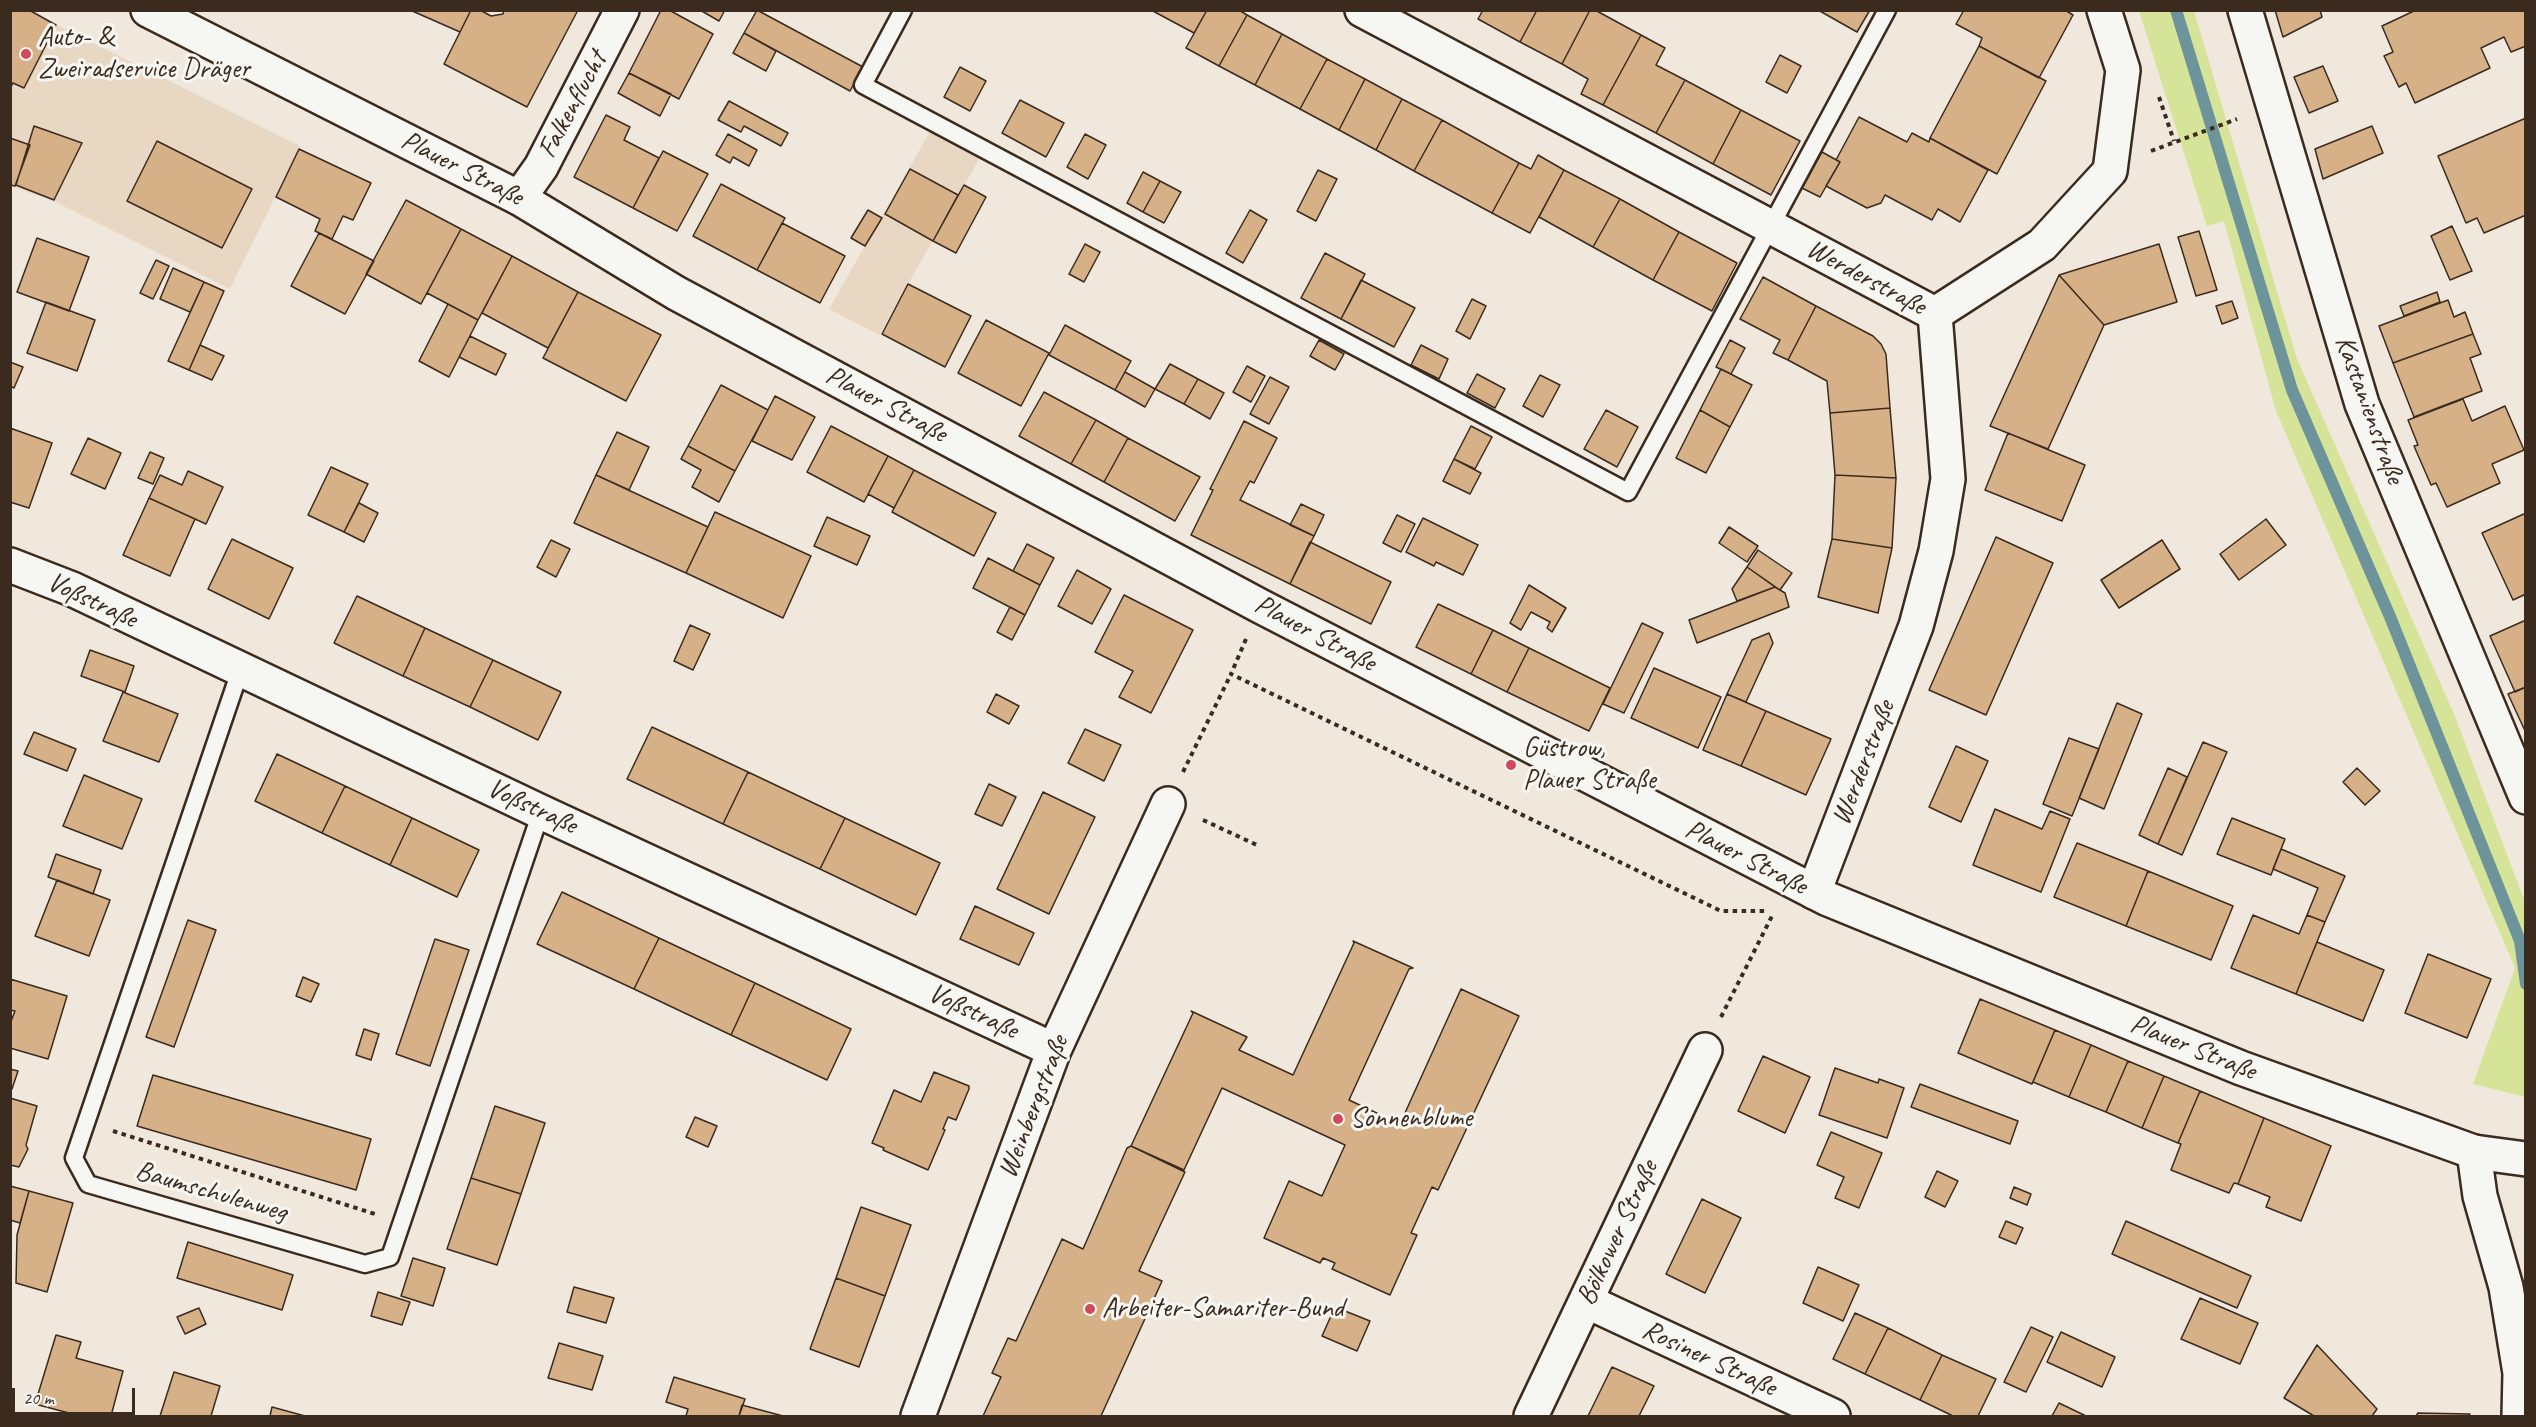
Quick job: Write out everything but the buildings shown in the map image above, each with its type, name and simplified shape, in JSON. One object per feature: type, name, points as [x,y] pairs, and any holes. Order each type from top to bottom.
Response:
[{"type":"street","name":"Plauer Straße","points":[[148,10],[519,198],[676,293],[1301,627],[1814,892],[2241,1068],[2474,1152],[2526,1159]]},
{"type":"street","name":"Falkenflucht","points":[[519,198],[541,167],[622,10]]},
{"type":"street","name":"Werderstraße","points":[[1362,10],[1935,315],[1948,479],[1936,551],[1916,626],[1814,892]]},
{"type":"street","points":[[1935,315],[2042,245],[2110,171],[2123,70],[2104,10]]},
{"type":"street","name":"Kastanienstraße","points":[[2245,10],[2362,404],[2526,797]]},
{"type":"street","name":"Voßstraße","points":[[10,565],[72,589],[240,671],[1054,1050]]},
{"type":"street","name":"Weinbergstraße","points":[[918,1416],[1054,1050],[1168,804]]},
{"type":"street","name":"Bölkower Straße","points":[[1531,1416],[1705,1050]]},
{"type":"street","points":[[2474,1152],[2480,1196],[2506,1287],[2520,1373],[2519,1416]]},
{"type":"street","name":"Rosiner Straße","points":[[1586,1301],[1833,1416]]},
{"type":"lane","points":[[903,10],[863,85],[1628,492],[1887,10]]},
{"type":"lane","name":"Baumschulenweg","points":[[240,671],[74,1158],[88,1184],[365,1264],[390,1257],[541,812]]},
{"type":"path","points":[[2158,147],[2237,119]]},
{"type":"path","points":[[1184,770],[1231,674]]},
{"type":"path","points":[[1705,1050],[1775,911]]},
{"type":"path","points":[[87,1122],[402,1223]]},
{"type":"shaded area","points":[[11,11],[29,11],[300,146],[230,289],[53,201],[11,186]]},
{"type":"shaded area","points":[[931,130],[981,156],[879,335],[829,309]]},
{"type":"green space","points":[[2139,11],[2194,11],[2297,359],[2454,714],[2525,902],[2525,1097],[2473,1084],[2515,968],[2276,411],[2224,221],[2207,226]]},
{"type":"waterway","points":[[2176,10],[2292,390],[2391,619],[2520,941],[2526,984]]},
{"type":"place","name":"Auto- & Zweiradservice Dräger","points":[[26,54]]},
{"type":"place","name":"Güstrow, Plauer Straße","points":[[1511,765]]},
{"type":"place","name":"Sonnenblume","points":[[1338,1119]]},
{"type":"place","name":"Arbeiter-Samariter-Bund","points":[[1090,1309]]}]
